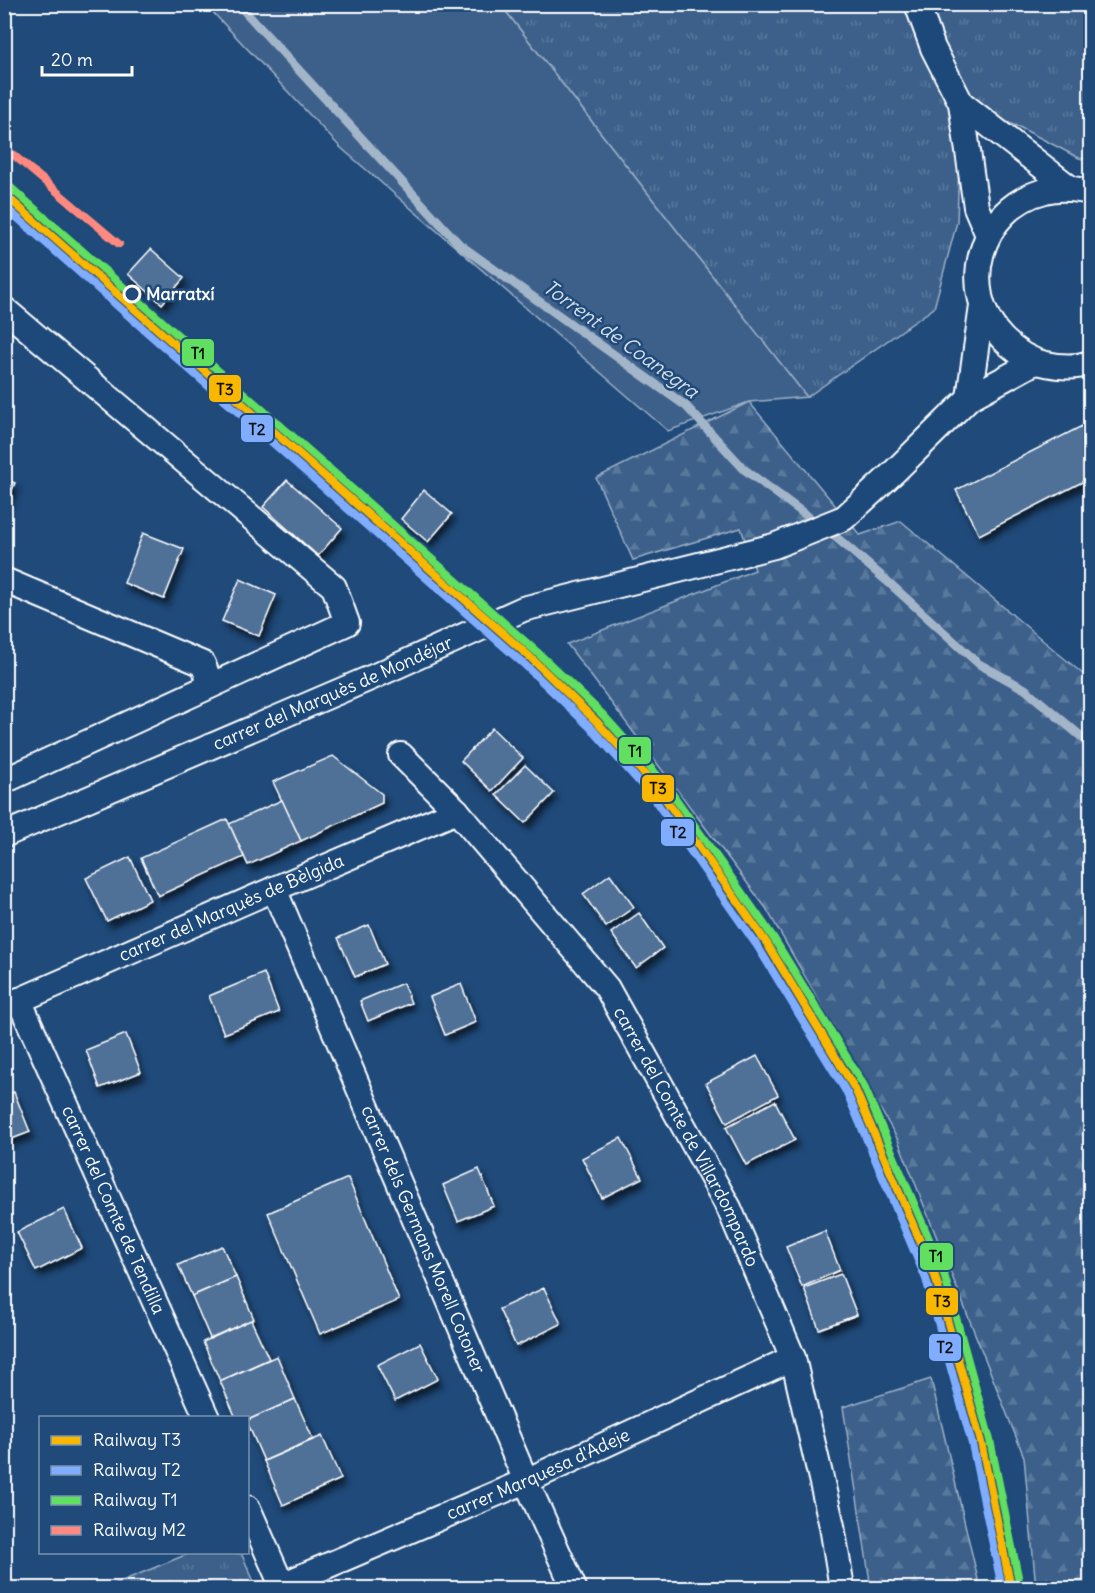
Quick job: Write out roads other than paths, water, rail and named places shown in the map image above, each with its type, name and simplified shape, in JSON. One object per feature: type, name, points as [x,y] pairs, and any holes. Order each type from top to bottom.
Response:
[{"type":"street","points":[[917,4],[933,48],[961,103],[976,207],[988,235]]},
{"type":"street","points":[[961,103],[1080,190]]},
{"type":"street","points":[[1080,190],[1045,191],[1022,200],[1003,215],[988,235],[979,258],[977,282],[982,306],[993,330],[1012,349],[1035,362],[1061,367],[1090,363]]},
{"type":"street","points":[[969,398],[982,306]]},
{"type":"street","points":[[4,781],[347,623],[334,587],[7,310]]},
{"type":"street","points":[[969,398],[1035,362]]},
{"type":"street","name":"carrer del Marquès de Mondéjar","points":[[4,835],[375,676],[523,609],[774,546],[844,518],[969,398]]},
{"type":"street","points":[[4,580],[203,664],[211,685]]},
{"type":"street","name":"carrer del Comte de Villardompardo","points":[[401,755],[457,811],[607,988],[729,1208],[793,1358],[832,1526],[842,1588]]},
{"type":"street","name":"carrer del Marquès de Bèlgida","points":[[12,1004],[457,811]]},
{"type":"street","name":"carrer dels Germans Morell Cotoner","points":[[274,889],[526,1481],[574,1588]]},
{"type":"street","name":"carrer del Comte de Tendilla","points":[[12,1004],[206,1416]]},
{"type":"street","name":"carrer Marquesa d'Adeje","points":[[283,1587],[526,1481],[793,1358]]},
{"type":"street","points":[[249,1510],[283,1587]]},
{"type":"waterway","name":"Torrent de Coanegra","points":[[238,4],[460,245],[686,406],[745,470],[837,538],[979,664],[1025,689],[1090,744]]},
{"type":"rail line","name":"M2","points":[[4,147],[119,244]]},
{"type":"rail line","name":"T1","points":[[10,187],[537,652],[603,715],[666,785],[773,937],[863,1084],[944,1274],[990,1440],[1020,1586]]},
{"type":"rail line","name":"T3","points":[[4,194],[531,658],[596,721],[659,790],[766,942],[855,1089],[935,1276],[981,1442],[1011,1588]]},
{"type":"rail line","name":"T2","points":[[4,206],[525,665],[590,727],[652,796],[758,947],[847,1093],[926,1279],[972,1444],[1002,1588]]},
{"type":"place","name":"Marratxí","points":[[132,294]]}]
